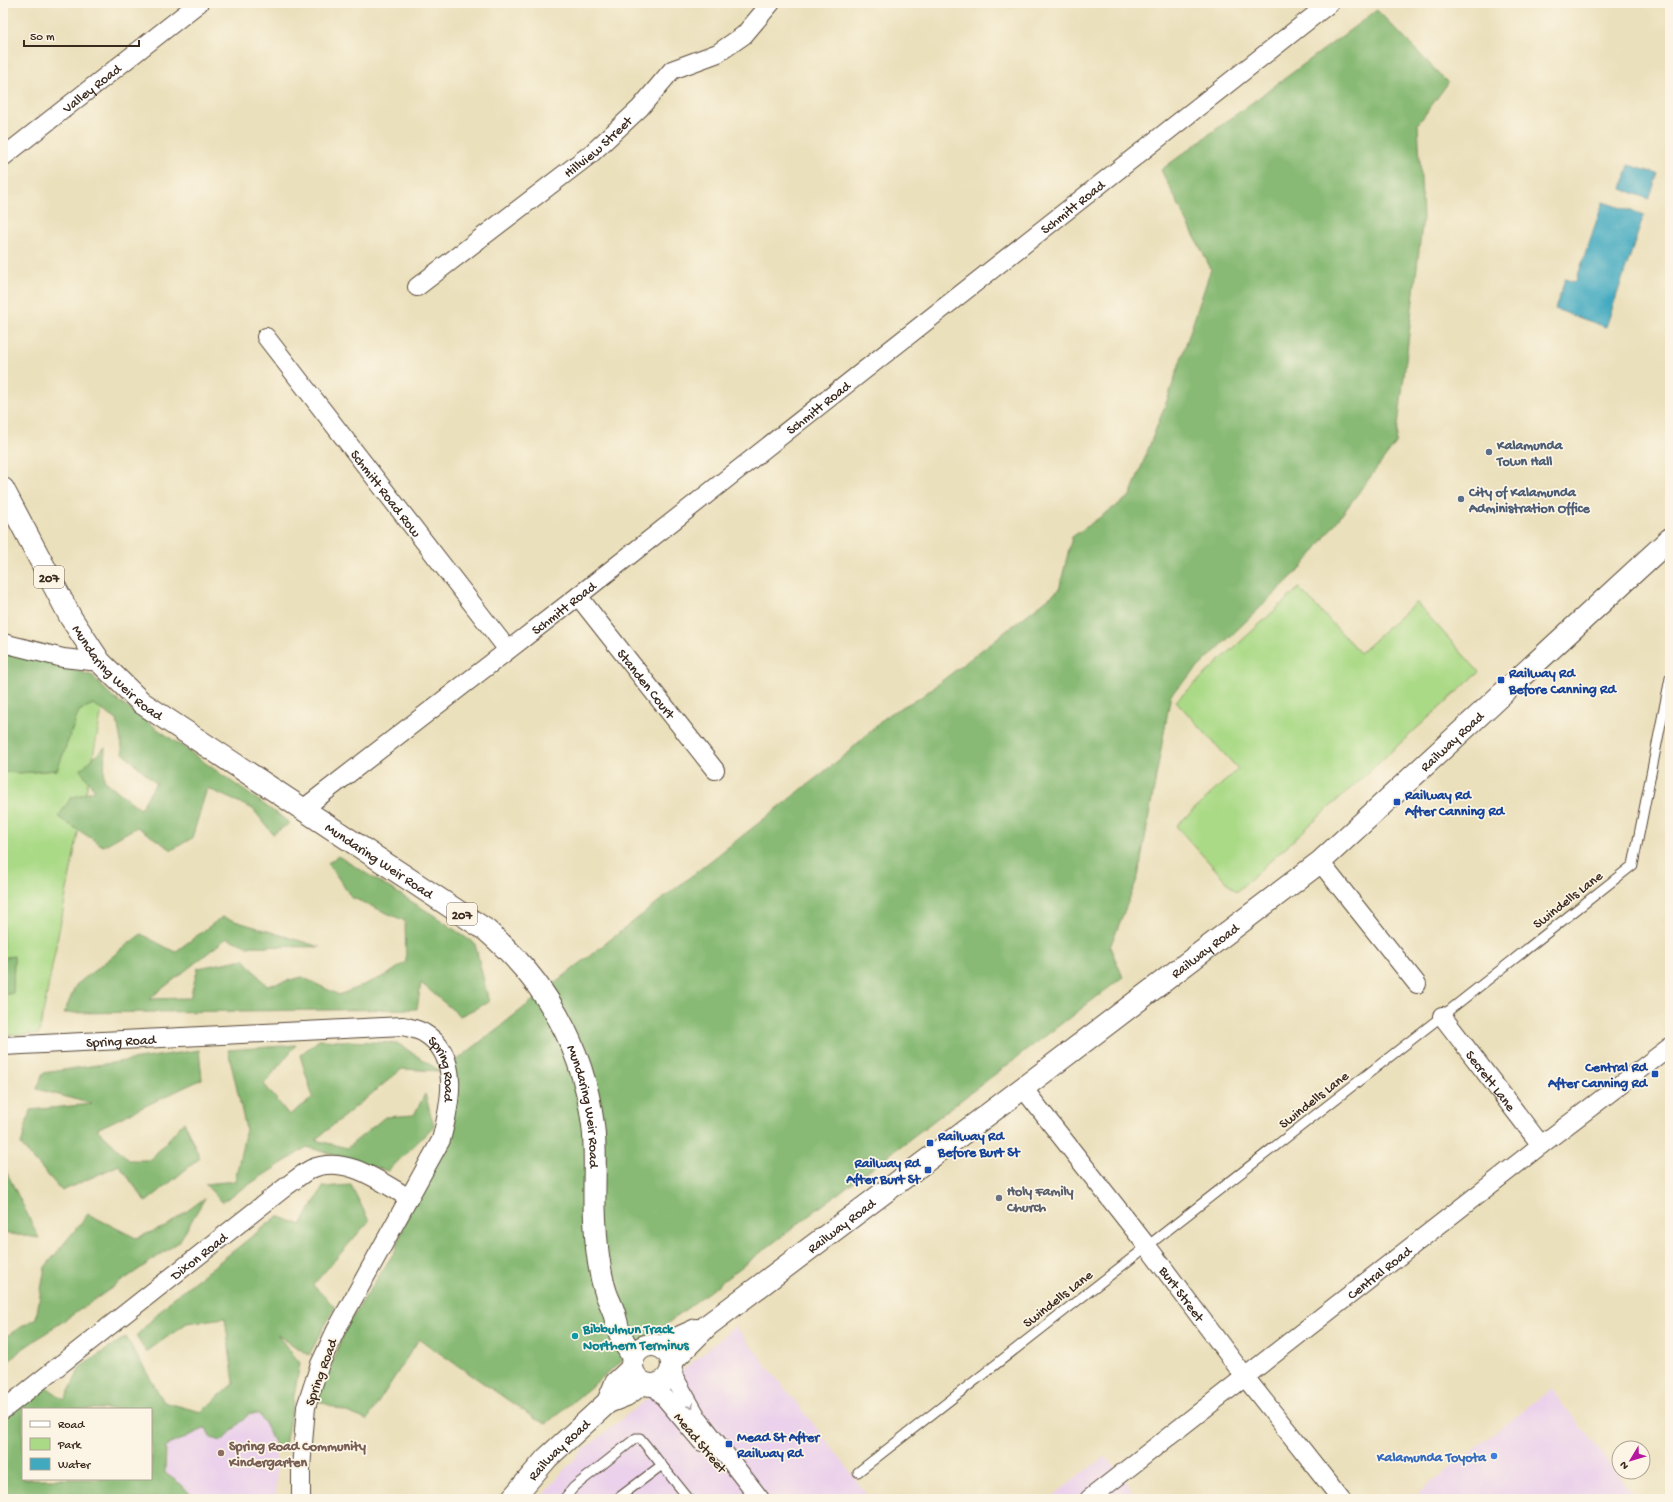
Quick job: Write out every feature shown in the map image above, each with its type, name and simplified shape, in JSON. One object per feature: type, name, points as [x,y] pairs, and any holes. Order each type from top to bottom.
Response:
[{"type":"main road","name":"Mundaring Weir Road","points":[[3,489],[71,618],[100,662],[142,703],[486,930],[507,948],[525,968],[554,1009],[576,1055],[589,1100],[593,1126],[596,1241],[602,1278],[621,1336],[653,1365]]},
{"type":"main road","name":"Railway Road","points":[[512,1499],[547,1458],[608,1402],[626,1394],[676,1339],[708,1324],[1023,1088],[1320,862],[1670,539]]},
{"type":"street","name":"Valley Road","points":[[3,158],[199,3]]},
{"type":"street","name":"Hillview Street","points":[[417,287],[592,153],[640,108],[672,70],[718,53],[744,35],[771,3]]},
{"type":"street","name":"Schmitt Road","points":[[303,809],[578,596],[1322,5]]},
{"type":"street","name":"Schmitt Road Row","points":[[266,337],[508,650]]},
{"type":"street","name":"Standen Court","points":[[578,596],[715,770]]},
{"type":"street","points":[[3,643],[63,658],[100,662]]},
{"type":"street","points":[[1320,862],[1417,984]]},
{"type":"street","name":"Secrett Lane","points":[[1442,1016],[1541,1145]]},
{"type":"street","name":"Spring Road","points":[[3,1046],[404,1026],[423,1032],[432,1038],[442,1050],[448,1063],[451,1087],[448,1114],[441,1140],[336,1330],[320,1364],[306,1407],[301,1468],[301,1499]]},
{"type":"street","name":"Central Road","points":[[1089,1499],[1541,1145],[1670,1047]]},
{"type":"street","name":"Burt Street","points":[[1023,1088],[1147,1246],[1245,1377],[1342,1499]]},
{"type":"street","name":"Dixon Road","points":[[3,1410],[288,1185],[311,1169],[328,1165],[343,1166],[365,1172],[409,1198]]},
{"type":"street","name":"Mead Street","points":[[653,1365],[748,1499]]},
{"type":"street","name":"Mead Street","points":[[653,1365],[698,1419],[760,1499]]},
{"type":"lane","name":"Swindells Lane","points":[[858,1472],[1633,865],[1670,678]]},
{"type":"lane","points":[[564,1499],[574,1486],[636,1438],[640,1438],[689,1499]]},
{"type":"lane","points":[[617,1499],[662,1465]]},
{"type":"shaded area","points":[[735,1326],[836,1452],[870,1499],[541,1499],[557,1478],[581,1452]]},
{"type":"shaded area","points":[[1551,1389],[1611,1465],[1611,1480],[1623,1480],[1638,1499],[1411,1499]]},
{"type":"shaded area","name":"Spring Road Community Kindergarten","points":[[250,1414],[259,1415],[265,1423],[272,1442],[277,1461],[276,1499],[196,1499],[182,1484],[166,1473],[167,1446],[206,1429],[211,1439],[222,1441]]},
{"type":"shaded area","points":[[1105,1456],[1138,1499],[1049,1499]]},
{"type":"green space","points":[[1377,10],[1448,83],[1418,124],[1423,217],[1396,443],[1303,566],[1171,694],[1138,877],[1110,947],[1123,977],[673,1319],[547,1423],[537,1420],[419,1339],[367,1420],[316,1400],[348,1324],[395,1251],[414,1199],[454,1125],[447,1068],[844,756],[889,714],[921,697],[1059,590],[1072,537],[1130,496],[1169,395],[1211,269],[1161,170]]},
{"type":"green space","points":[[1299,588],[1360,653],[1416,602],[1479,672],[1236,892],[1176,826],[1238,769],[1176,701]]},
{"type":"green space","points":[[3,651],[43,660],[93,676],[111,696],[290,823],[273,834],[253,809],[207,788],[192,838],[172,850],[137,827],[103,846],[58,817],[71,798],[95,790],[80,770],[105,747],[104,780],[140,809],[156,783],[123,753],[117,720],[93,704],[79,711],[57,770],[19,773],[3,772]]},
{"type":"green space","points":[[93,704],[102,710],[39,1034],[3,1035],[3,995],[13,993],[14,956],[3,958],[3,772],[19,773],[57,770],[79,711]]},
{"type":"green space","points":[[338,856],[435,916],[475,944],[489,1002],[460,1016],[421,983],[417,1009],[64,1013],[76,985],[141,934],[175,952],[222,917],[320,947],[246,946],[227,938],[149,999],[190,998],[198,968],[244,959],[267,986],[302,977],[339,995],[387,975],[406,962],[405,921],[351,897],[328,863]]},
{"type":"green space","points":[[14,956],[13,993],[3,995],[3,958]]},
{"type":"green space","points":[[319,1040],[397,1043],[440,1071],[402,1069],[315,1140],[347,1148],[385,1117],[414,1115],[425,1094],[434,1126],[388,1171],[307,1147],[222,1202],[205,1184],[235,1181],[246,1129],[228,1050],[296,1045],[264,1084],[289,1115],[313,1098],[300,1055]]},
{"type":"green space","points":[[199,1050],[202,1079],[97,1129],[129,1160],[150,1160],[184,1122],[200,1158],[146,1202],[119,1165],[62,1191],[21,1145],[30,1110],[92,1104],[37,1089],[43,1073]]},
{"type":"green space","points":[[3,1165],[39,1238],[4,1233],[3,1236]]},
{"type":"green space","points":[[351,1185],[369,1221],[313,1285],[335,1307],[309,1355],[277,1335],[300,1363],[285,1446],[278,1449],[259,1414],[250,1413],[222,1441],[211,1438],[206,1428],[166,1446],[165,1473],[182,1485],[195,1499],[3,1499],[3,1418],[45,1386],[65,1400],[80,1367],[126,1337],[164,1402],[201,1412],[234,1383],[225,1318],[187,1323],[146,1352],[136,1336],[172,1299],[278,1216],[301,1225],[323,1187]]},
{"type":"green space","points":[[205,1198],[179,1242],[21,1350],[3,1367],[3,1338],[36,1318],[45,1267],[88,1214],[136,1238],[165,1227]]},
{"type":"water","points":[[1629,165],[1658,174],[1649,199],[1622,189]]},
{"type":"water","points":[[1603,202],[1644,215],[1606,327],[1555,309],[1565,279],[1574,282],[1576,281]]},
{"type":"place","name":"Kalamunda Town Hall","points":[[1489,452]]},
{"type":"place","name":"City of Kalamunda Administration Office","points":[[1461,499]]},
{"type":"place","name":"Railway Rd Before Canning Rd","points":[[1501,680]]},
{"type":"place","name":"Railway Rd After Canning Rd","points":[[1397,802]]},
{"type":"place","name":"Central Rd After Canning Rd","points":[[1655,1074]]},
{"type":"place","name":"Railway Rd Before Burt St","points":[[930,1143]]},
{"type":"place","name":"Railway Rd After Burt St","points":[[928,1170]]},
{"type":"place","name":"Holy Family Church","points":[[999,1198]]},
{"type":"place","name":"Bibbulmun Track Northern Terminus","points":[[575,1336]]},
{"type":"place","name":"Mead St After Railway Rd","points":[[729,1444]]},
{"type":"place","name":"Spring Road Community Kindergarten","points":[[221,1453]]},
{"type":"place","name":"Kalamunda Toyota","points":[[1494,1456]]}]
